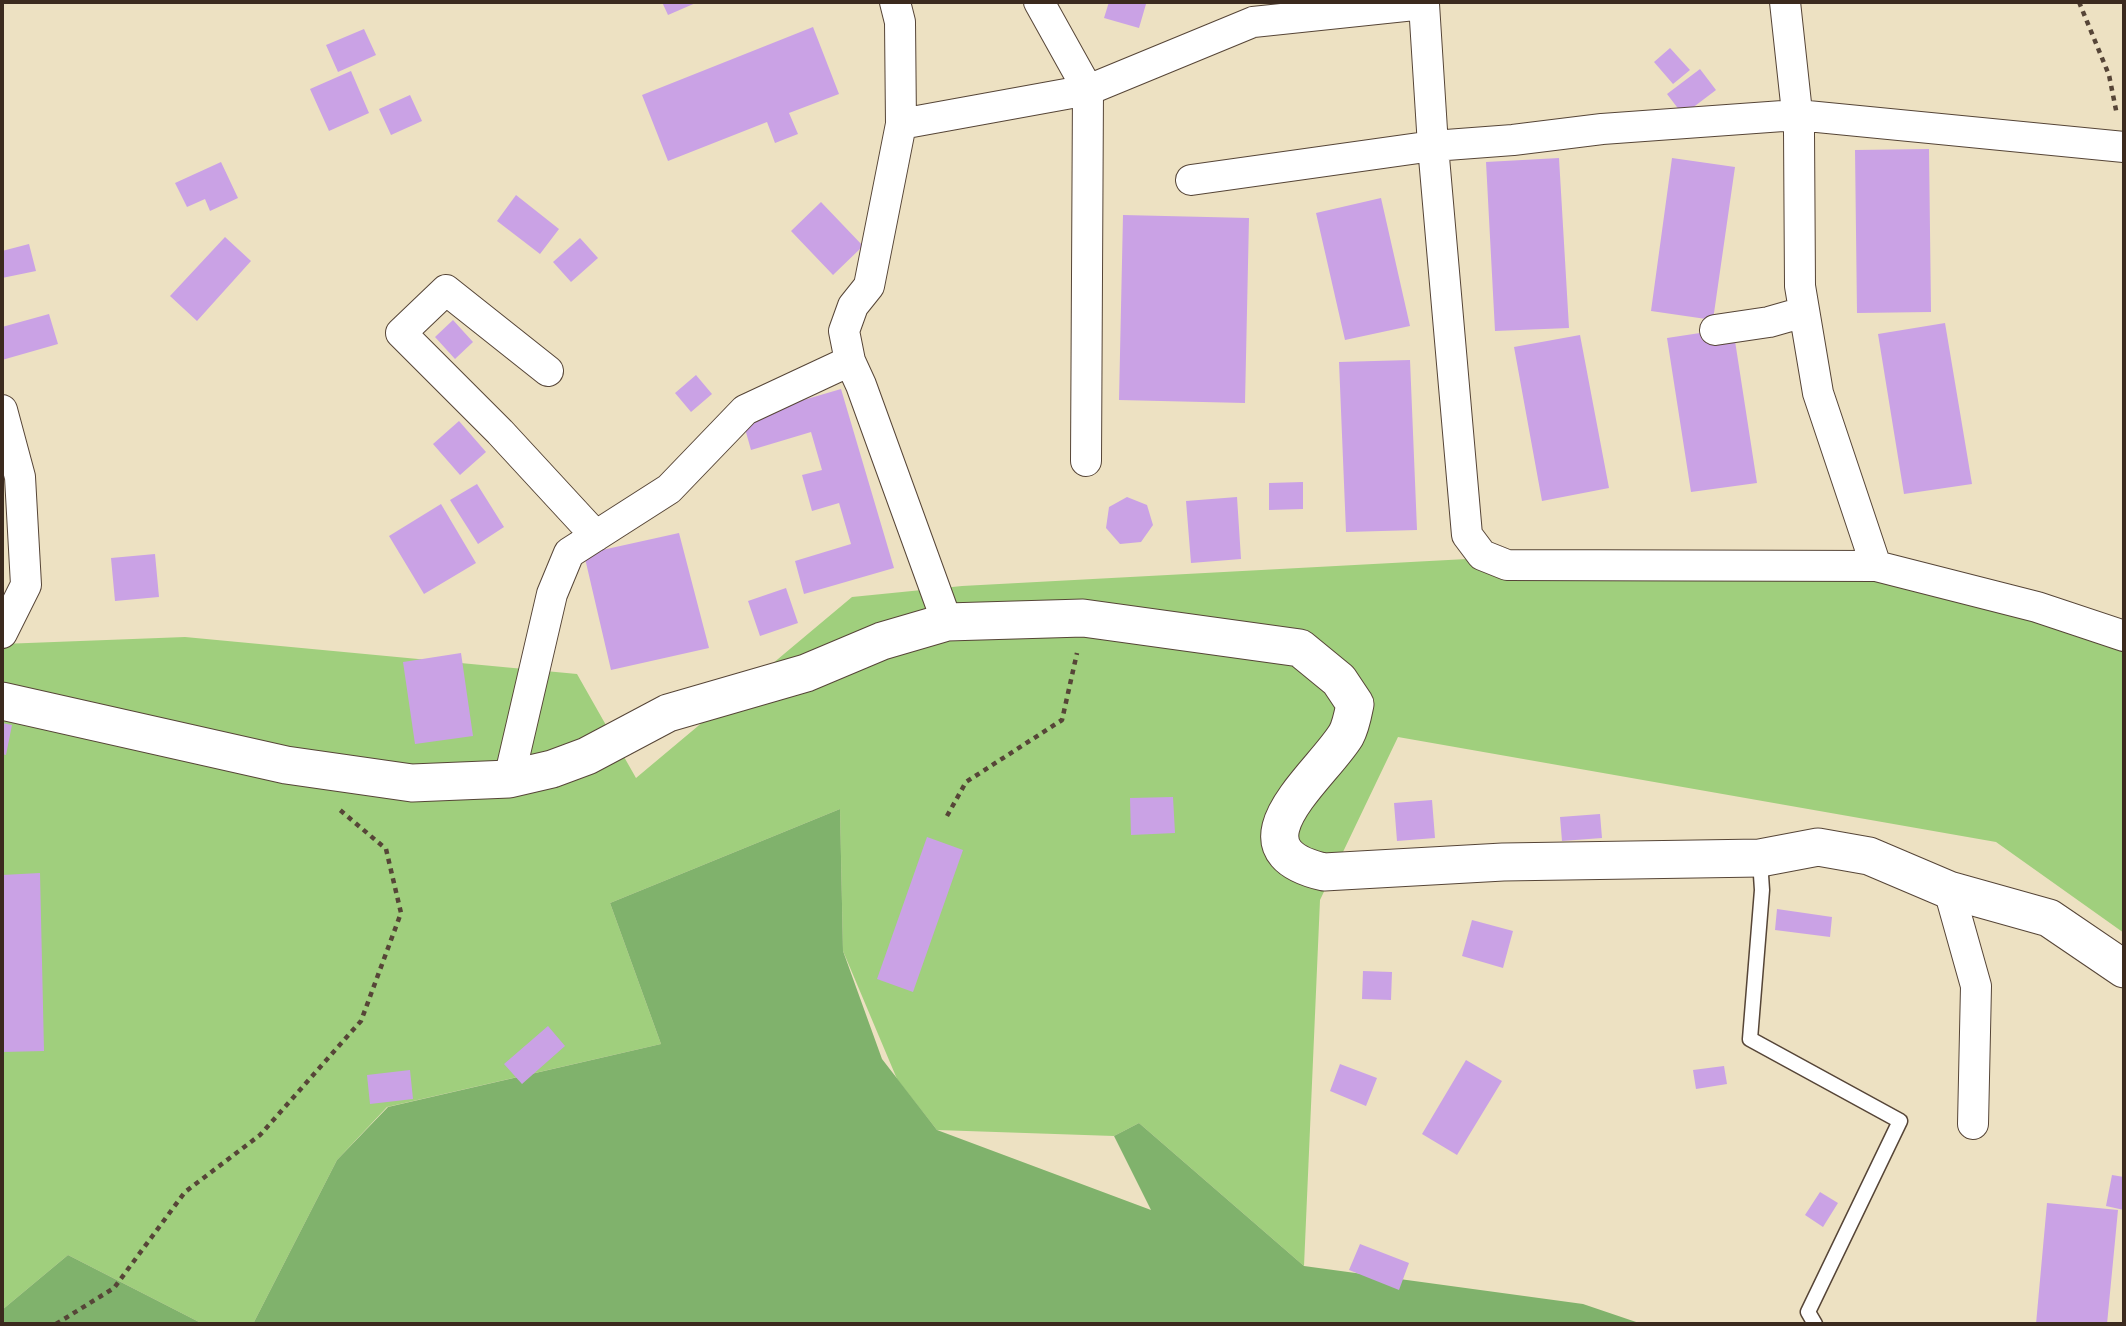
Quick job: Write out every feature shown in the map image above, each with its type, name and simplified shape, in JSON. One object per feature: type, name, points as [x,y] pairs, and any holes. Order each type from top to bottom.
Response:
[{"type":"street","points":[[895,2],[900,22],[901,124],[869,286],[853,306],[844,331],[850,361],[947,622]]},
{"type":"street","points":[[1039,2],[1088,90],[1086,461]]},
{"type":"street","points":[[1785,2],[1797,115],[1800,286],[1804,312],[1818,393],[1876,566]]},
{"type":"street","points":[[901,124],[1088,90],[1253,22],[1425,3],[1433,146],[1467,535],[1482,555],[1507,565],[1876,566],[2037,607],[2124,636]]},
{"type":"street","points":[[1191,180],[1433,146],[1602,129],[1797,115],[2124,147]]},
{"type":"street","points":[[548,371],[446,290],[401,333],[500,432],[596,536]]},
{"type":"street","points":[[1715,330],[1769,322],[1804,312]]},
{"type":"street","points":[[509,779],[552,594],[569,553],[669,489],[745,410],[850,361]]},
{"type":"street","points":[[2,410],[20,477],[26,585],[2,633]]},
{"type":"street","points":[[2,701],[286,765],[412,783],[509,779],[552,769],[587,756],[668,713],[806,673],[882,641],[947,622],[1083,618],[1300,648],[1339,680],[1356,704],[1346,734],[1294,799],[1280,827],[1280,845],[1290,859],[1307,868],[1324,872],[1503,862],[1760,858],[1818,847],[1869,856],[1949,890],[2049,918],[2124,969]]},
{"type":"street","points":[[1949,890],[1976,986],[1973,1124]]},
{"type":"lane","points":[[1760,858],[1762,890],[1750,1039],[1900,1121],[1808,1312],[1815,1324]]},
{"type":"path","points":[[2079,2],[2109,75],[2124,147]]},
{"type":"path","points":[[947,816],[966,782],[1062,720],[1083,618]]},
{"type":"path","points":[[56,1324],[114,1288],[185,1192],[260,1135],[361,1021],[401,914],[386,849],[323,795],[310,767]]},
{"type":"green space","points":[[1523,556],[1965,588],[2124,643],[2124,933],[1996,842],[1398,737],[1320,900],[1304,1266],[1139,1123],[1114,1136],[937,1130],[897,1079],[843,951],[840,809],[610,903],[661,1044],[387,1107],[337,1160],[253,1324],[203,1324],[68,1255],[2,1310],[2,644],[185,637],[577,674],[636,778],[852,597],[962,586]]},
{"type":"green space","points":[[840,809],[843,951],[882,1059],[937,1130],[1151,1210],[1114,1136],[1139,1123],[1304,1266],[1583,1304],[1642,1324],[253,1324],[337,1160],[388,1107],[661,1044],[610,903]]},
{"type":"green space","points":[[68,1255],[203,1324],[2,1324],[2,1310]]},
{"type":"building","points":[[662,2],[698,2],[668,15]]},
{"type":"building","points":[[1109,2],[1146,4],[1139,28],[1104,18]]},
{"type":"building","points":[[813,27],[839,94],[789,113],[798,134],[775,143],[767,122],[668,161],[642,95]]},
{"type":"building","points":[[364,29],[376,55],[338,72],[326,45]]},
{"type":"building","points":[[1670,48],[1690,70],[1673,84],[1654,62]]},
{"type":"building","points":[[1700,69],[1716,90],[1683,115],[1667,94]]},
{"type":"building","points":[[351,71],[369,113],[329,131],[310,89]]},
{"type":"building","points":[[410,95],[422,121],[391,135],[379,109]]},
{"type":"building","points":[[1929,149],[1931,312],[1857,313],[1855,150]]},
{"type":"building","points":[[1559,158],[1569,328],[1495,331],[1486,162]]},
{"type":"building","points":[[1672,158],[1735,167],[1713,320],[1651,311]]},
{"type":"building","points":[[221,162],[238,198],[210,211],[205,199],[187,207],[175,183]]},
{"type":"building","points":[[516,195],[559,229],[540,254],[497,221]]},
{"type":"building","points":[[1381,198],[1410,326],[1345,340],[1316,213]]},
{"type":"building","points":[[821,202],[863,246],[833,275],[791,231]]},
{"type":"building","points":[[1123,215],[1249,218],[1245,403],[1119,400]]},
{"type":"building","points":[[225,237],[251,261],[197,321],[170,296]]},
{"type":"building","points":[[580,238],[598,258],[571,282],[553,262]]},
{"type":"building","points":[[29,244],[36,271],[2,278],[2,251]]},
{"type":"building","points":[[49,314],[58,344],[2,360],[2,327]]},
{"type":"building","points":[[453,320],[473,342],[455,359],[435,337]]},
{"type":"building","points":[[1945,323],[1972,484],[1904,494],[1878,334]]},
{"type":"building","points":[[1733,328],[1757,483],[1691,492],[1667,338]]},
{"type":"building","points":[[1580,335],[1609,488],[1542,501],[1514,347]]},
{"type":"building","points":[[1410,360],[1417,530],[1346,532],[1339,362]]},
{"type":"building","points":[[696,375],[712,394],[691,412],[675,393]]},
{"type":"building","points":[[841,389],[894,568],[804,594],[795,561],[851,544],[839,503],[812,511],[802,475],[822,470],[811,432],[751,450],[742,418]]},
{"type":"building","points":[[459,421],[486,452],[460,475],[433,444]]},
{"type":"building","points":[[1303,482],[1303,509],[1269,510],[1269,483]]},
{"type":"building","points":[[477,484],[504,527],[478,544],[450,500]]},
{"type":"building","points":[[1127,497],[1147,505],[1153,525],[1141,542],[1120,544],[1106,528],[1109,507]]},
{"type":"building","points":[[1237,497],[1241,559],[1191,563],[1186,501]]},
{"type":"building","points":[[441,504],[476,563],[424,594],[389,536]]},
{"type":"building","points":[[679,533],[709,648],[611,670],[584,554]]},
{"type":"building","points":[[155,554],[159,597],[115,601],[111,558]]},
{"type":"building","points":[[786,588],[798,623],[760,636],[748,601]]},
{"type":"building","points":[[461,653],[473,736],[415,744],[403,662]]},
{"type":"building","points":[[2,723],[12,725],[6,755],[2,754]]},
{"type":"building","points":[[1173,797],[1175,833],[1131,835],[1130,798]]},
{"type":"building","points":[[1432,800],[1435,838],[1397,841],[1394,803]]},
{"type":"building","points":[[1600,814],[1602,838],[1562,841],[1560,817]]},
{"type":"building","points":[[927,837],[963,850],[913,992],[877,979]]},
{"type":"building","points":[[40,873],[44,1051],[2,1052],[2,875]]},
{"type":"building","points":[[1777,909],[1832,917],[1830,937],[1775,930]]},
{"type":"building","points":[[1472,920],[1513,931],[1503,968],[1462,956]]},
{"type":"building","points":[[1363,971],[1392,972],[1391,1000],[1362,999]]},
{"type":"building","points":[[548,1026],[565,1046],[522,1084],[504,1064]]},
{"type":"building","points":[[1466,1060],[1502,1081],[1457,1155],[1422,1134]]},
{"type":"building","points":[[1340,1064],[1377,1078],[1366,1106],[1330,1091]]},
{"type":"building","points":[[1724,1066],[1727,1084],[1696,1089],[1693,1070]]},
{"type":"building","points":[[410,1070],[413,1099],[370,1104],[367,1075]]},
{"type":"building","points":[[2112,1175],[2124,1177],[2124,1210],[2106,1206]]},
{"type":"building","points":[[1820,1192],[1838,1203],[1823,1227],[1805,1215]]},
{"type":"building","points":[[2047,1203],[2118,1210],[2107,1324],[2036,1324]]},
{"type":"building","points":[[1360,1244],[1409,1263],[1399,1290],[1349,1270]]}]
